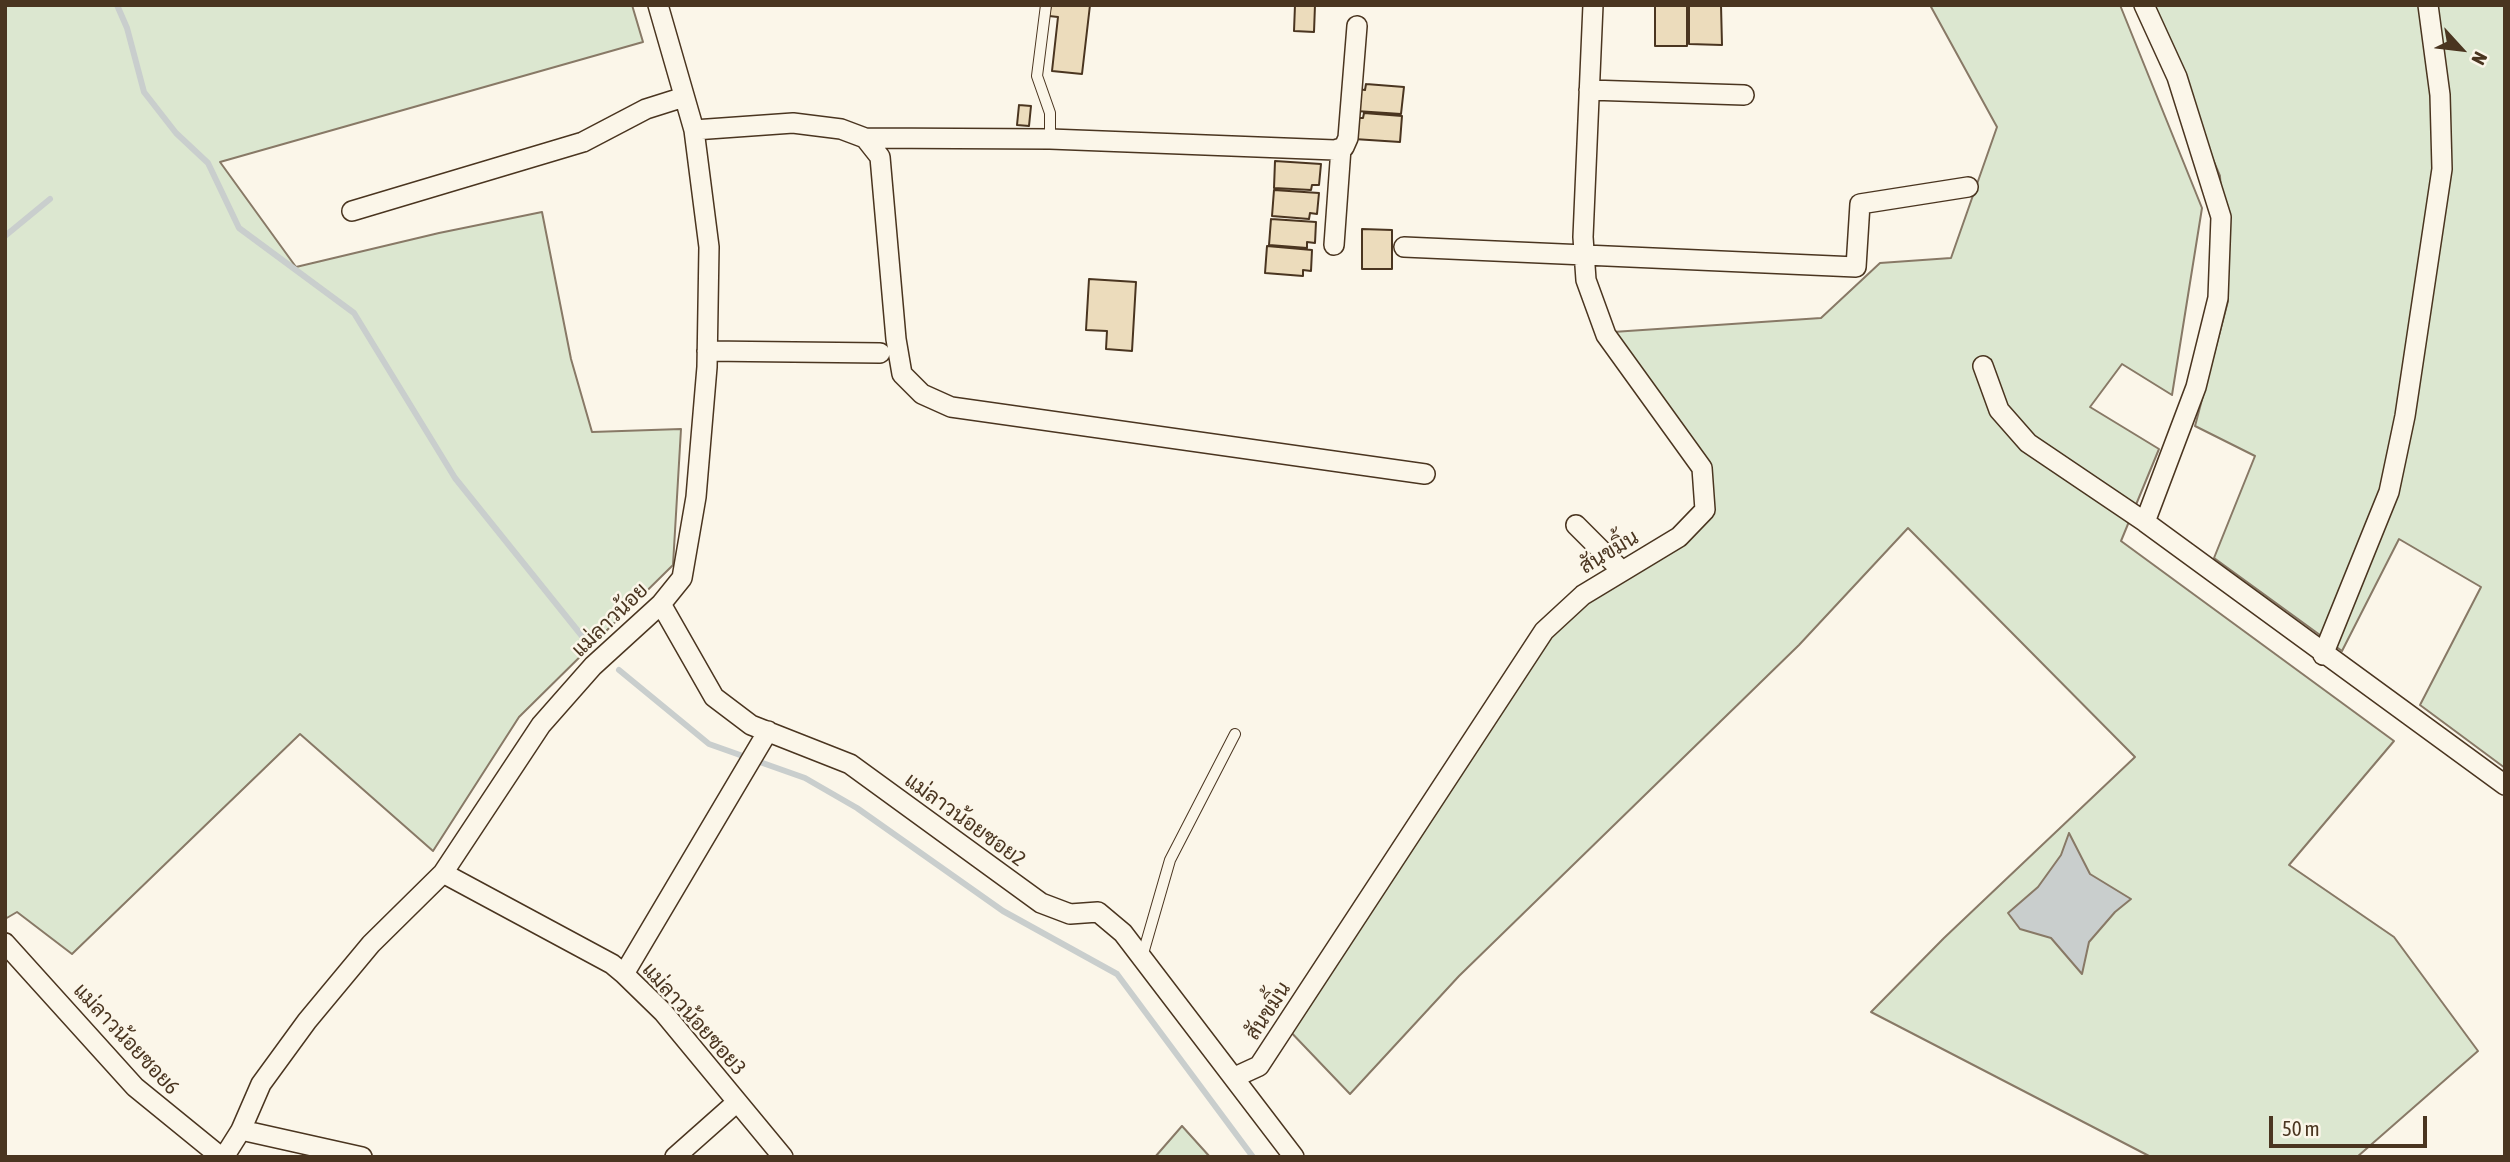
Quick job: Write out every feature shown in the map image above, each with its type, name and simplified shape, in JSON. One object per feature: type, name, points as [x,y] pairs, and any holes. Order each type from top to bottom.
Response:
[{"type":"street","name":"แม่ลาวน้อย","points":[[222,1157],[242,1130],[261,1084],[307,1021],[371,944],[443,873],[541,725],[593,666],[661,604],[682,578],[696,497],[707,351],[709,247],[694,130],[658,5]]},
{"type":"street","name":"สันขมิ้น","points":[[1235,1077],[1259,1066],[1544,631],[1583,595],[1679,537],[1705,510],[1702,468],[1606,335],[1586,280],[1584,253],[1593,5]]},
{"type":"street","points":[[2144,5],[2177,77],[2221,216],[2218,298],[2196,387],[2145,522]]},
{"type":"street","points":[[2323,655],[2389,492],[2405,416],[2442,169],[2440,95],[2428,5]]},
{"type":"street","points":[[694,130],[793,122],[841,129],[864,138],[1049,139],[1335,150],[1348,138],[1357,26]]},
{"type":"street","points":[[1589,90],[1744,95]]},
{"type":"street","points":[[352,211],[583,142],[646,109],[684,97]]},
{"type":"street","points":[[864,138],[880,157],[896,339],[902,374],[922,394],[951,407],[1425,474]]},
{"type":"street","points":[[1334,245],[1340,148]]},
{"type":"street","points":[[1404,247],[1856,267],[1860,204],[1968,187]]},
{"type":"street","points":[[707,351],[880,353]]},
{"type":"street","points":[[1983,366],[1999,411],[2028,443],[2145,522],[2323,655],[2505,785]]},
{"type":"street","points":[[1576,525],[1622,571]]},
{"type":"street","name":"แม่ลาวน้อยซอย2","points":[[661,604],[714,696],[751,725],[850,764],[1041,903],[1070,914],[1098,912],[1123,933],[1294,1157]]},
{"type":"street","points":[[624,974],[768,731]]},
{"type":"street","name":"แม่ลาวน้อยซอย3","points":[[443,873],[612,964],[624,974],[663,1012],[783,1157]]},
{"type":"street","name":"แม่ลาวน้อยซอย6","points":[[5,943],[135,1087],[222,1157]]},
{"type":"street","points":[[675,1157],[737,1102]]},
{"type":"street","points":[[242,1130],[362,1157]]},
{"type":"lane","points":[[1046,5],[1037,76],[1050,113],[1049,139]]},
{"type":"lane","points":[[1141,957],[1170,860],[1235,734]]},
{"type":"green space","points":[[5,5],[632,5],[643,42],[220,162],[296,267],[542,212],[571,359],[592,432],[681,429],[673,565],[519,717],[433,851],[300,734],[72,954],[17,912],[5,919]]},
{"type":"green space","points":[[1930,5],[2120,5],[2202,208],[2172,395],[2122,364],[2090,407],[2159,449],[2121,541],[2394,741],[2289,865],[2394,937],[2478,1051],[2357,1157],[2151,1157],[1871,1012],[1944,938],[2135,757],[1908,528],[1799,645],[1459,976],[1350,1094],[1285,1026],[1544,631],[1705,510],[1702,468],[1598,333],[1821,318],[1880,263],[1951,258],[1997,127]]},
{"type":"green space","points":[[2147,5],[2505,5],[2505,768],[2420,705],[2481,587],[2399,539],[2342,651],[2214,558],[2255,456],[2195,426],[2228,301],[2220,176]]},
{"type":"green space","points":[[1182,1126],[1210,1157],[1155,1157]]},
{"type":"shaded area","points":[[2069,833],[2090,874],[2131,899],[2115,912],[2089,942],[2082,974],[2051,938],[2020,929],[2008,913],[2038,887],[2061,855]]},
{"type":"building","points":[[1051,5],[1090,5],[1082,74],[1052,71],[1058,17],[1049,16]]},
{"type":"building","points":[[1295,5],[1315,5],[1314,32],[1294,31]]},
{"type":"building","points":[[1655,5],[1687,5],[1687,46],[1655,46]]},
{"type":"building","points":[[1689,5],[1721,5],[1722,45],[1689,44]]},
{"type":"building","points":[[1366,84],[1404,87],[1401,114],[1356,111],[1358,89],[1365,90]]},
{"type":"building","points":[[1019,105],[1031,106],[1029,126],[1017,125]]},
{"type":"building","points":[[1364,113],[1402,116],[1400,142],[1354,139],[1356,118],[1363,118]]},
{"type":"building","points":[[1275,161],[1321,164],[1319,185],[1312,185],[1311,190],[1274,188]]},
{"type":"building","points":[[1274,190],[1319,193],[1317,214],[1310,213],[1309,219],[1272,216]]},
{"type":"building","points":[[1271,219],[1316,222],[1315,243],[1307,242],[1307,248],[1269,245]]},
{"type":"building","points":[[1362,229],[1392,230],[1392,269],[1362,269]]},
{"type":"building","points":[[1267,246],[1312,250],[1311,271],[1303,270],[1303,276],[1265,273]]},
{"type":"building","points":[[1089,279],[1136,282],[1132,351],[1106,349],[1107,331],[1086,330]]},
{"type":"waterway","points":[[117,5],[127,28],[144,92],[176,133],[208,163],[239,228],[354,313],[455,478],[586,641]]},
{"type":"waterway","points":[[5,236],[50,199]]},
{"type":"waterway","points":[[619,670],[709,744],[805,778],[857,808],[1003,911],[1117,974],[1253,1157]]}]
